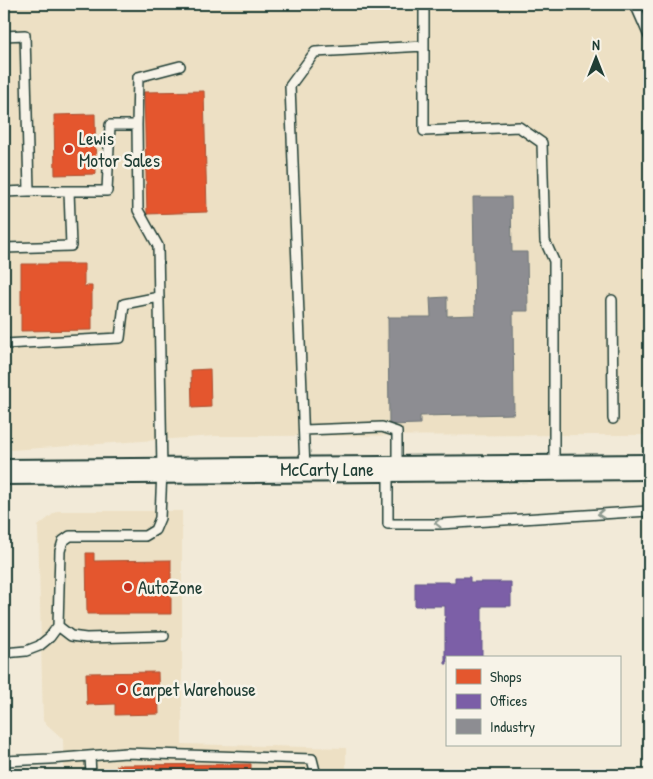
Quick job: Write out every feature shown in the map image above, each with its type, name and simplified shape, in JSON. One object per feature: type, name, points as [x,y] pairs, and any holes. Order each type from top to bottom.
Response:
[{"type":"main road","name":"McCarty Lane","points":[[4,472],[649,467]]},
{"type":"lane","points":[[424,4],[424,131],[520,127],[542,143],[545,241],[554,261],[554,468]]},
{"type":"lane","points":[[635,4],[649,36]]},
{"type":"lane","points":[[4,36],[26,35],[29,190]]},
{"type":"lane","points":[[305,470],[290,86],[315,52],[424,46]]},
{"type":"lane","points":[[4,653],[26,651],[39,646],[50,637],[58,626],[60,612],[60,552],[63,541],[70,536],[145,536],[155,530],[160,518],[162,470],[158,246],[138,210],[138,77],[180,66]]},
{"type":"lane","points":[[4,192],[29,190],[107,191],[110,125],[137,125]]},
{"type":"lane","points":[[4,248],[71,246],[69,190]]},
{"type":"lane","points":[[4,344],[120,338],[124,304],[159,297]]},
{"type":"lane","points":[[612,300],[613,419]]},
{"type":"lane","points":[[304,430],[382,427],[397,432],[388,524],[441,524],[649,511]]},
{"type":"lane","points":[[58,626],[71,636],[86,638],[164,636]]},
{"type":"lane","points":[[4,761],[126,753],[312,759],[316,775]]},
{"type":"lane","points":[[90,756],[91,775]]},
{"type":"shaded area","points":[[4,4],[649,4],[649,435],[215,436],[11,450],[4,265]]},
{"type":"shaded area","points":[[57,511],[182,511],[182,744],[346,748],[346,775],[64,775],[63,739],[43,721],[38,526]]},
{"type":"building: Shops","points":[[204,91],[207,212],[147,214],[144,92]]},
{"type":"building: Shops","points":[[95,114],[96,174],[55,175],[54,115]]},
{"type":"building: Shops","points":[[21,264],[84,264],[84,286],[92,286],[92,330],[21,331]]},
{"type":"building: Shops","points":[[210,369],[211,407],[192,408],[191,370]]},
{"type":"building: Shops","name":"AutoZone","points":[[86,553],[94,553],[94,561],[171,560],[171,614],[87,614]]},
{"type":"building: Shops","name":"Carpet Warehouse","points":[[158,672],[159,714],[115,715],[115,704],[87,705],[86,673]]},
{"type":"building: Shops","points":[[251,764],[251,775],[117,775],[117,765]]},
{"type":"building: Offices","points":[[455,577],[470,577],[470,582],[511,582],[511,606],[482,606],[482,656],[446,656],[445,664],[445,606],[415,606],[415,582],[455,582]]},
{"type":"building: Industry","points":[[473,197],[511,197],[512,252],[527,252],[528,311],[513,311],[514,414],[420,416],[420,424],[389,425],[388,317],[431,317],[430,298],[447,297],[447,316],[475,315]]},
{"type":"place","name":"Lewis Motor Sales","points":[[69,149]]},
{"type":"place","name":"AutoZone","points":[[128,587]]},
{"type":"place","name":"Carpet Warehouse","points":[[122,689]]}]
